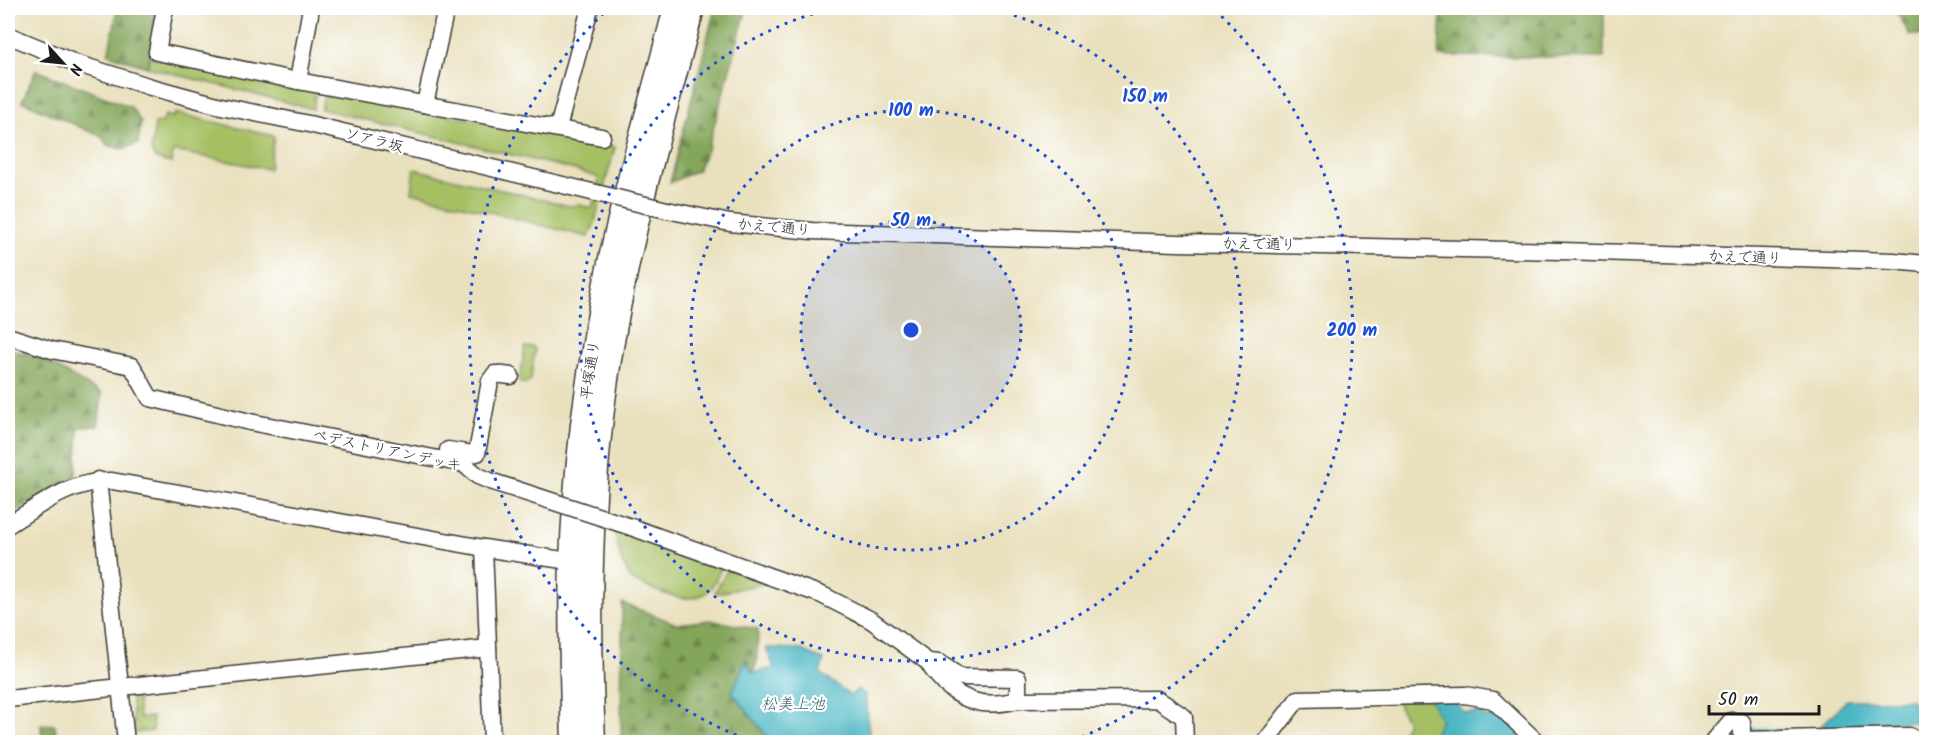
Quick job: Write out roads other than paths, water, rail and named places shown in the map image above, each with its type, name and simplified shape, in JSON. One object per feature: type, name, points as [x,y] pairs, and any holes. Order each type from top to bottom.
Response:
[{"type":"main road","name":"平塚通り","points":[[594,742],[591,662],[581,563],[585,400],[608,268],[630,175],[675,8]]},
{"type":"main road","name":"平塚通り","points":[[573,742],[571,665],[581,563],[597,468],[614,332],[648,181],[693,8]]},
{"type":"street","points":[[165,8],[157,52],[298,81],[602,137]]},
{"type":"street","points":[[298,81],[311,8]]},
{"type":"street","points":[[425,104],[446,8]]},
{"type":"street","points":[[558,128],[590,8]]},
{"type":"street","name":"ソアラ坂","points":[[8,35],[75,63],[221,106],[309,124],[596,193]]},
{"type":"street","name":"かえで通り","points":[[596,193],[730,224],[812,231],[1561,251],[1893,261],[1926,264]]},
{"type":"street","name":"ペデストリアンデッキ","points":[[8,336],[52,350],[132,366],[150,398],[326,437],[432,453],[464,464],[478,476],[490,481],[631,527],[822,595],[871,620],[928,662],[933,672],[959,696],[978,703],[1005,704],[1018,700],[1157,699],[1184,717],[1185,742]]},
{"type":"street","points":[[432,453],[477,453],[490,381],[495,374],[511,376]]},
{"type":"street","points":[[8,525],[77,485],[98,480],[157,488],[484,548],[581,563]]},
{"type":"street","points":[[98,480],[126,742]]},
{"type":"street","points":[[484,548],[492,742]]},
{"type":"street","points":[[8,699],[488,648]]},
{"type":"street","name":"ペデストリアンデッキ","points":[[928,662],[939,663],[960,677],[1018,678],[1018,700]]},
{"type":"street","points":[[1265,742],[1299,699],[1465,695],[1493,700],[1537,742]]},
{"type":"street","points":[[1713,742],[1731,721],[1742,722],[1741,737],[1909,736],[1921,742]]},
{"type":"water","name":"松美上池","points":[[766,648],[799,649],[824,660],[820,673],[851,696],[858,689],[865,695],[870,742],[771,742],[732,692],[746,660],[753,673],[774,668]]},
{"type":"water","points":[[1450,697],[1465,713],[1483,713],[1484,718],[1503,717],[1530,742],[1430,742],[1441,720],[1429,699]]},
{"type":"water","points":[[1847,700],[1911,700],[1926,722],[1926,740],[1913,722],[1880,722],[1876,730],[1821,733],[1820,727]]},
{"type":"waterway","points":[[1747,729],[1780,731]]}]
